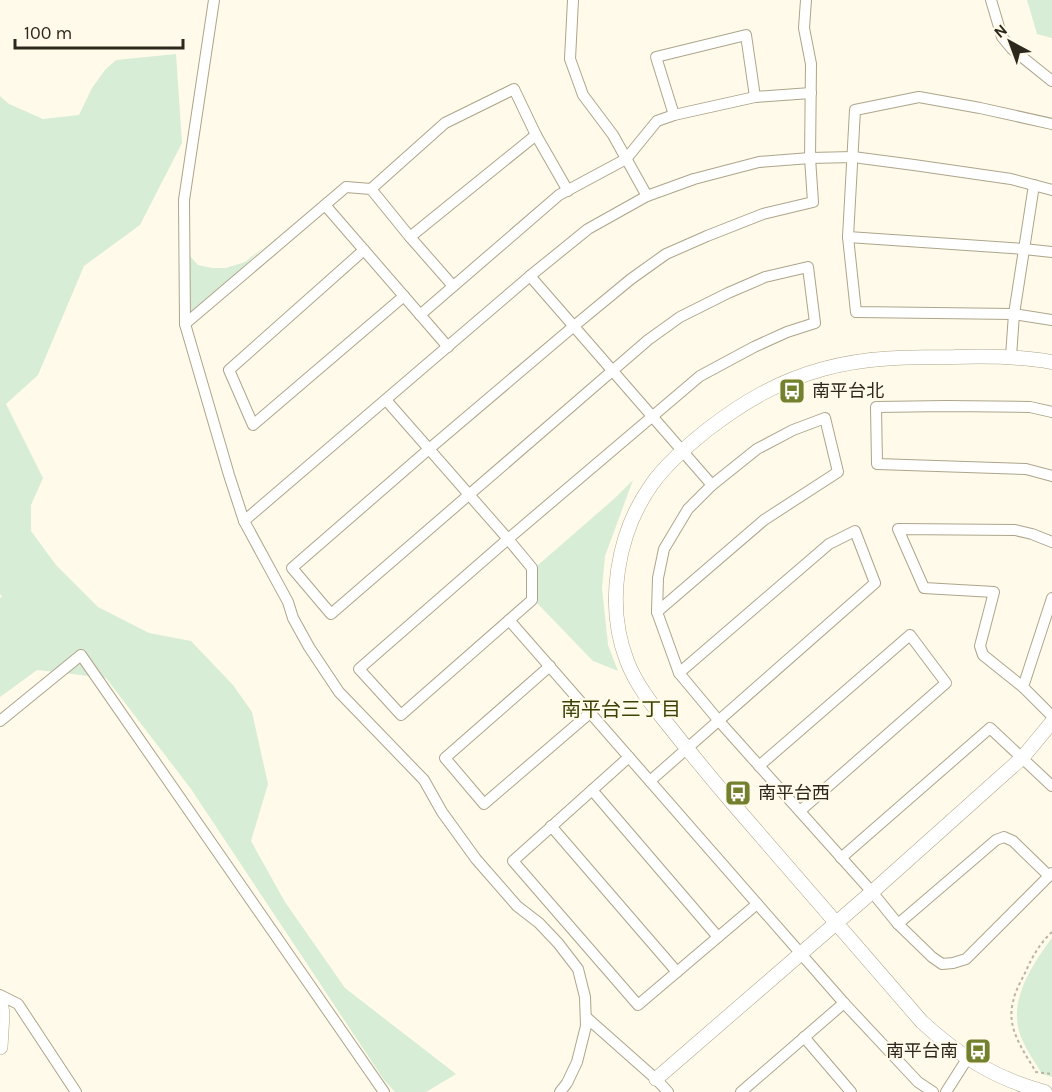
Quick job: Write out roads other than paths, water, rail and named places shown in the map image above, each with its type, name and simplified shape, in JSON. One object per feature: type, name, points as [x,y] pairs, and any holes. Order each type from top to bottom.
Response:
[{"type":"main road","points":[[0,1001],[2,1014],[0,1047]]},
{"type":"street","points":[[214,0],[184,200],[185,324],[229,475],[244,521],[288,602],[293,618],[339,692],[424,780],[442,812],[476,859],[517,906],[539,923],[558,943],[578,969],[585,998],[586,1026],[577,1062],[560,1092]]},
{"type":"street","points":[[573,0],[570,59],[583,95],[613,135],[647,196]]},
{"type":"street","points":[[386,400],[429,449],[469,494],[508,539],[532,568],[532,600],[401,715],[359,669],[508,539],[700,376],[770,340],[815,323],[808,267],[765,277],[728,293],[680,317],[648,340],[469,494],[331,614],[292,568],[429,449],[574,326],[666,254],[763,214],[813,202],[810,158],[811,64],[804,28],[806,0]]},
{"type":"street","points":[[991,0],[1002,37],[1012,49],[1052,81]]},
{"type":"street","points":[[674,114],[656,57],[746,35],[754,97]]},
{"type":"street","points":[[371,189],[445,123],[514,89],[536,135],[568,191]]},
{"type":"street","points":[[420,315],[559,195],[626,159],[657,121],[674,114],[754,97],[811,93]]},
{"type":"street","points":[[1052,124],[918,97],[855,110],[848,237],[856,312],[1014,314],[1052,320]]},
{"type":"street","points":[[411,237],[536,135]]},
{"type":"street","points":[[244,521],[588,229],[647,196],[694,179],[759,162],[810,158],[853,158],[925,166],[1011,179],[1052,190]]},
{"type":"street","points":[[1011,356],[1014,314],[1034,185]]},
{"type":"street","points":[[185,324],[346,187],[371,189],[453,286]]},
{"type":"street","points":[[325,205],[448,347]]},
{"type":"street","points":[[848,237],[1052,252]]},
{"type":"street","points":[[364,250],[229,370],[253,425],[404,296]]},
{"type":"street","points":[[530,276],[712,485]]},
{"type":"street","points":[[1046,1092],[1025,1087],[967,1059],[922,1022],[686,749],[635,680],[619,638],[616,587],[626,535],[637,508],[652,484],[683,450],[744,403],[767,390],[822,369],[878,358],[1011,356],[1052,362]]},
{"type":"street","points":[[1052,412],[1030,407],[876,407],[877,464],[1026,469],[1052,476]]},
{"type":"street","points":[[657,612],[764,520],[838,472],[825,418],[793,430],[757,449],[712,485],[688,509],[663,549],[658,578],[657,612],[680,673],[719,721],[898,924],[942,964],[966,959],[1050,874],[1013,841],[1004,837],[996,840],[898,924]]},
{"type":"street","points":[[1052,542],[1015,530],[898,529],[924,588],[994,592],[980,646],[983,655],[1023,687],[1052,716]]},
{"type":"street","points":[[650,781],[875,583],[855,531],[829,544],[680,673]]},
{"type":"street","points":[[1023,687],[1052,598]]},
{"type":"street","points":[[509,620],[844,1003],[918,1082],[933,1092]]},
{"type":"street","points":[[759,766],[910,635],[946,683],[800,811]]},
{"type":"street","points":[[0,721],[81,655],[384,1092]]},
{"type":"street","points":[[550,666],[445,758],[484,804],[590,712]]},
{"type":"street","points":[[656,1079],[872,892],[1023,757],[1052,722]]},
{"type":"street","points":[[841,858],[990,728],[1052,786]]},
{"type":"street","points":[[629,757],[513,861],[638,1005],[757,904]]},
{"type":"street","points":[[592,790],[718,938]]},
{"type":"street","points":[[551,826],[677,972]]},
{"type":"street","points":[[0,994],[18,1004],[76,1092]]},
{"type":"street","points":[[741,1092],[844,1003]]},
{"type":"street","points":[[586,1017],[668,1092]]},
{"type":"street","points":[[804,1037],[851,1092]]},
{"type":"street","points":[[946,1092],[967,1059]]},
{"type":"place","name":"南平台北","points":[[792,391]]},
{"type":"place","name":"南平台西","points":[[738,793]]},
{"type":"place","name":"南平台南","points":[[978,1051]]},
{"type":"district","name":"南平台三丁目","points":[[621,709]]}]
